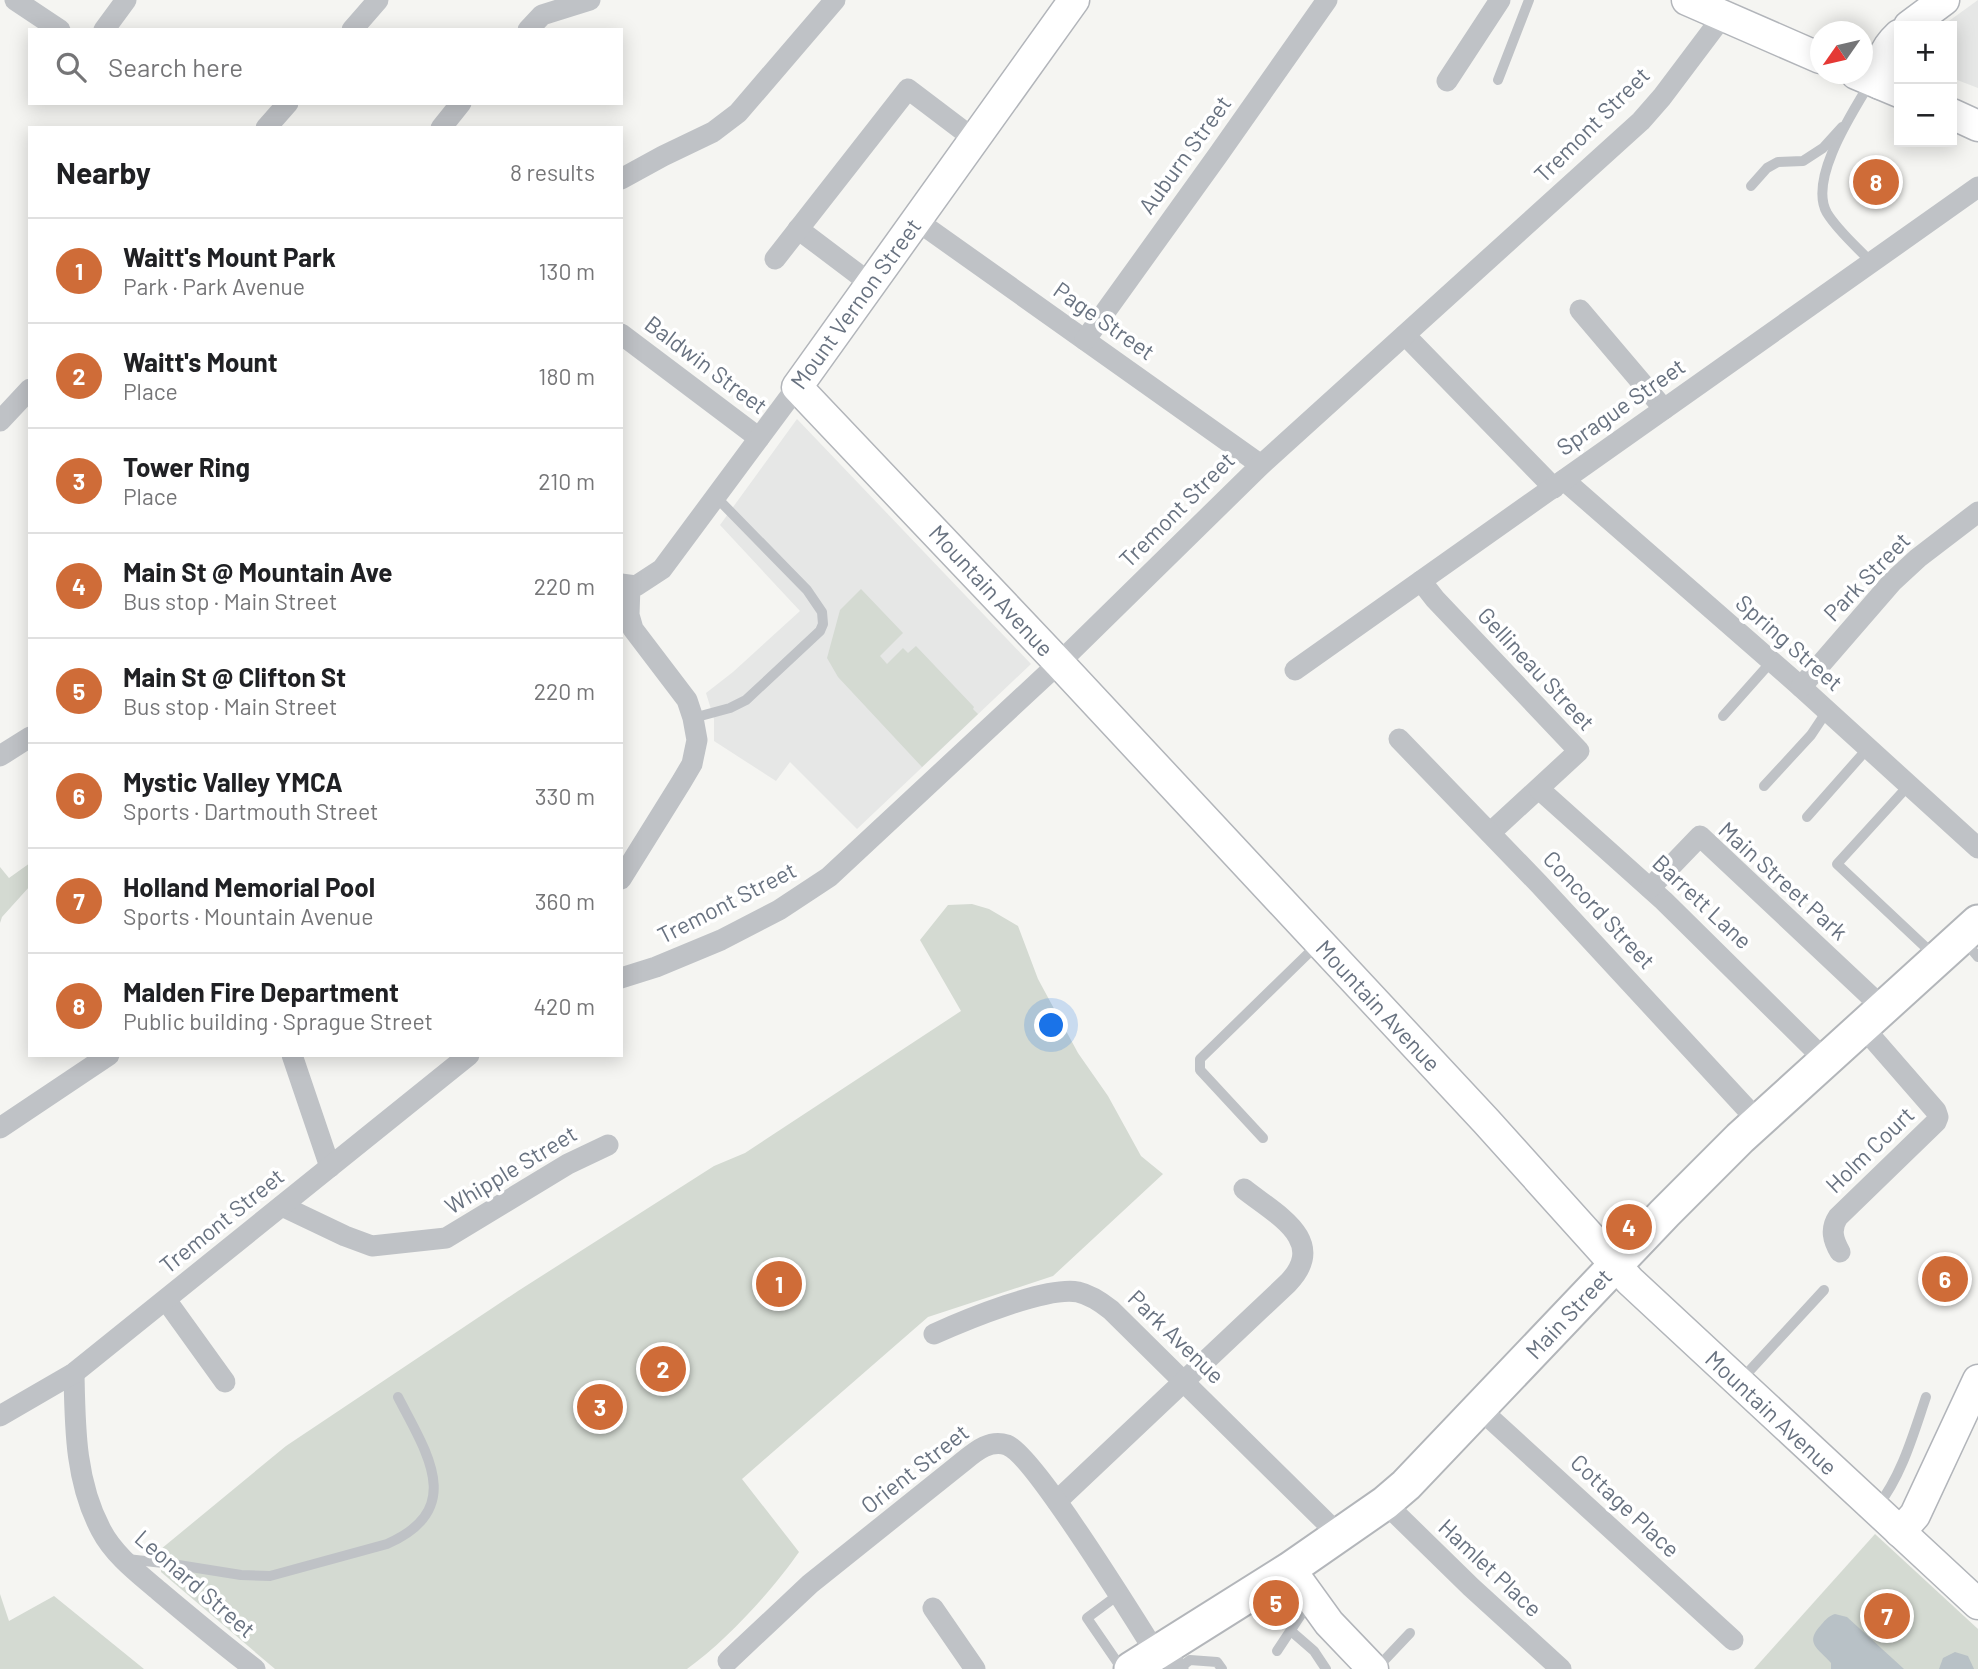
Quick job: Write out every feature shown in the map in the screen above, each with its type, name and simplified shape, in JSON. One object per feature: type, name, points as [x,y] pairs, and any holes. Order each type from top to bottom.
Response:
[{"type":"main road","name":"Main Street","points":[[1161,1662],[1385,1503],[1416,1475],[1758,1121],[1872,1017],[1964,944]]},
{"type":"street","points":[[15,0],[57,28]]},
{"type":"street","points":[[105,28],[126,0]]},
{"type":"street","points":[[354,28],[378,0]]},
{"type":"street","points":[[530,28],[541,15],[590,0]]},
{"type":"street","points":[[623,178],[713,132],[738,113],[835,0]]},
{"type":"street","name":"Mount Vernon Street","points":[[625,585],[642,584],[662,569],[797,387],[1074,0]]},
{"type":"street","name":"Auburn Street","points":[[1085,340],[1327,0]]},
{"type":"street","points":[[1447,81],[1500,0]]},
{"type":"street","points":[[1687,0],[1810,53]]},
{"type":"street","points":[[1916,21],[1944,0]]},
{"type":"street","name":"Tremont Street","points":[[623,977],[721,940],[819,886],[1059,663],[1261,464],[1642,121],[1723,16]]},
{"type":"street","points":[[1877,83],[1884,51],[1894,40]]},
{"type":"street","points":[[775,259],[908,89],[974,139]]},
{"type":"street","points":[[268,126],[286,105]]},
{"type":"street","points":[[442,126],[459,105]]},
{"type":"street","points":[[1957,116],[1978,126]]},
{"type":"street","name":"Sprague Street","points":[[1295,670],[1978,187]]},
{"type":"street","name":"Page Street","points":[[916,220],[1261,464]]},
{"type":"street","points":[[799,229],[871,284]]},
{"type":"street","points":[[1580,310],[1664,408]]},
{"type":"street","name":"Spring Street","points":[[1405,335],[1559,484],[1801,687],[1978,848]]},
{"type":"street","name":"Baldwin Street","points":[[623,336],[759,438]]},
{"type":"street","name":"Mountain Avenue","points":[[797,387],[1059,663],[1636,1287],[1978,1604]]},
{"type":"street","points":[[0,421],[28,391]]},
{"type":"street","name":"Park Street","points":[[1801,687],[1892,582],[1918,558],[1978,512]]},
{"type":"street","name":"Gellineau Street","points":[[1421,581],[1580,751],[1539,789]]},
{"type":"street","points":[[623,876],[692,764],[697,740],[694,718],[687,700],[635,633],[629,615],[625,585]]},
{"type":"street","points":[[0,756],[28,738]]},
{"type":"street","name":"Concord Street","points":[[1399,739],[1668,1022],[1758,1121]]},
{"type":"street","points":[[1490,833],[1539,789]]},
{"type":"street","name":"Barrett Lane","points":[[1539,789],[1650,888],[1824,1059]]},
{"type":"street","name":"Main Street Park","points":[[1650,888],[1700,836],[1872,1017]]},
{"type":"street","name":"Holm Court","points":[[1840,1252],[1833,1232],[1838,1217],[1936,1122],[1938,1117],[1872,1017]]},
{"type":"street","points":[[0,1128],[106,1057]]},
{"type":"street","points":[[293,1057],[330,1167]]},
{"type":"street","name":"Tremont Street","points":[[0,1416],[74,1373],[467,1057]]},
{"type":"street","name":"Whipple Street","points":[[282,1206],[372,1247],[446,1238],[568,1164],[608,1145]]},
{"type":"street","points":[[1057,1502],[1287,1283],[1302,1265],[1303,1245],[1298,1234],[1244,1189]]},
{"type":"street","name":"Park Avenue","points":[[934,1334],[1044,1294],[1077,1292],[1091,1297],[1111,1310],[1339,1535]]},
{"type":"street","points":[[166,1300],[225,1382]]},
{"type":"street","name":"Leonard Street","points":[[74,1373],[76,1441],[84,1487],[100,1529],[123,1559],[190,1618],[255,1669]]},
{"type":"street","points":[[1900,1532],[1915,1515],[1978,1380]]},
{"type":"street","name":"Cottage Place","points":[[1480,1409],[1733,1640]]},
{"type":"street","name":"Orient Street","points":[[728,1661],[810,1584],[960,1464],[987,1445],[1000,1443],[1015,1449],[1057,1502],[1161,1662]]},
{"type":"street","name":"Hamlet Place","points":[[1385,1503],[1561,1669]]},
{"type":"street","points":[[1290,1569],[1329,1623],[1366,1667]]},
{"type":"street","points":[[933,1608],[975,1669]]},
{"type":"lane","points":[[1498,80],[1530,0]]},
{"type":"lane","points":[[1751,186],[1767,168],[1778,162],[1803,161],[1823,148],[1877,83]]},
{"type":"lane","points":[[1846,123],[1825,172],[1821,195],[1827,212],[1871,262]]},
{"type":"lane","points":[[694,718],[730,708],[756,693],[820,631],[823,624],[819,606],[807,590],[716,497]]},
{"type":"lane","points":[[1723,716],[1771,662]]},
{"type":"lane","points":[[1763,786],[1804,742],[1827,711]]},
{"type":"lane","points":[[1807,817],[1868,748]]},
{"type":"lane","points":[[1909,785],[1837,864],[1964,944]]},
{"type":"lane","points":[[1263,1138],[1200,1070],[1200,1059],[1319,943]]},
{"type":"lane","points":[[1739,1382],[1824,1290]]},
{"type":"lane","points":[[123,1559],[240,1575],[270,1576],[400,1538],[415,1528],[426,1513],[431,1502],[434,1478],[429,1460],[398,1397]]},
{"type":"lane","points":[[1875,1509],[1896,1478],[1926,1397]]},
{"type":"lane","points":[[1118,1595],[1087,1618],[1122,1669]]},
{"type":"lane","points":[[1277,1651],[1312,1600]]},
{"type":"lane","points":[[1291,1630],[1314,1651],[1326,1669]]},
{"type":"lane","points":[[1366,1667],[1410,1633]]},
{"type":"lane","points":[[1161,1662],[1217,1662],[1222,1669]]},
{"type":"shaded area","points":[[1978,0],[1978,88],[1957,80],[1957,21],[1949,21]]},
{"type":"shaded area","points":[[797,419],[1031,664],[857,829],[790,762],[776,781],[714,741],[714,719],[706,693],[800,611],[720,525]]},
{"type":"shaded area","points":[[861,589],[903,633],[880,656],[887,664],[903,648],[908,653],[916,646],[978,714],[922,767],[838,677],[827,658],[840,610]]},
{"type":"shaded area","points":[[28,864],[28,888],[2,917],[0,923],[0,867],[9,878]]},
{"type":"shaded area","points":[[972,904],[989,909],[1018,926],[1038,979],[1078,1053],[1108,1096],[1141,1156],[1163,1174],[1053,1276],[928,1317],[742,1479],[799,1552],[748,1615],[702,1658],[687,1669],[275,1669],[161,1572],[161,1549],[286,1446],[518,1291],[714,1166],[745,1153],[961,1011],[920,940],[948,905]]},
{"type":"shaded area","points":[[1875,1534],[1978,1629],[1978,1669],[1754,1669]]},
{"type":"shaded area","points":[[0,1594],[9,1621],[54,1596],[144,1669],[0,1669]]},
{"type":"shaded area","points":[[1835,1614],[1847,1617],[1904,1669],[1831,1669],[1831,1663],[1813,1641],[1816,1631],[1824,1621]]},
{"type":"shaded area","points":[[1955,1652],[1968,1656],[1974,1669],[1939,1669],[1943,1658]]},
{"type":"place","name":"Malden Fire Department","points":[[1876,182]]},
{"type":"place","name":"Main St @ Mountain Ave","points":[[1629,1227]]},
{"type":"place","name":"Mystic Valley YMCA","points":[[1945,1279]]},
{"type":"place","name":"Waitt's Mount Park","points":[[779,1284]]},
{"type":"place","name":"Waitt's Mount","points":[[663,1369]]},
{"type":"place","name":"Tower Ring","points":[[600,1407]]},
{"type":"place","name":"Main St @ Clifton St","points":[[1276,1603]]},
{"type":"place","name":"Holland Memorial Pool","points":[[1887,1616]]}]
